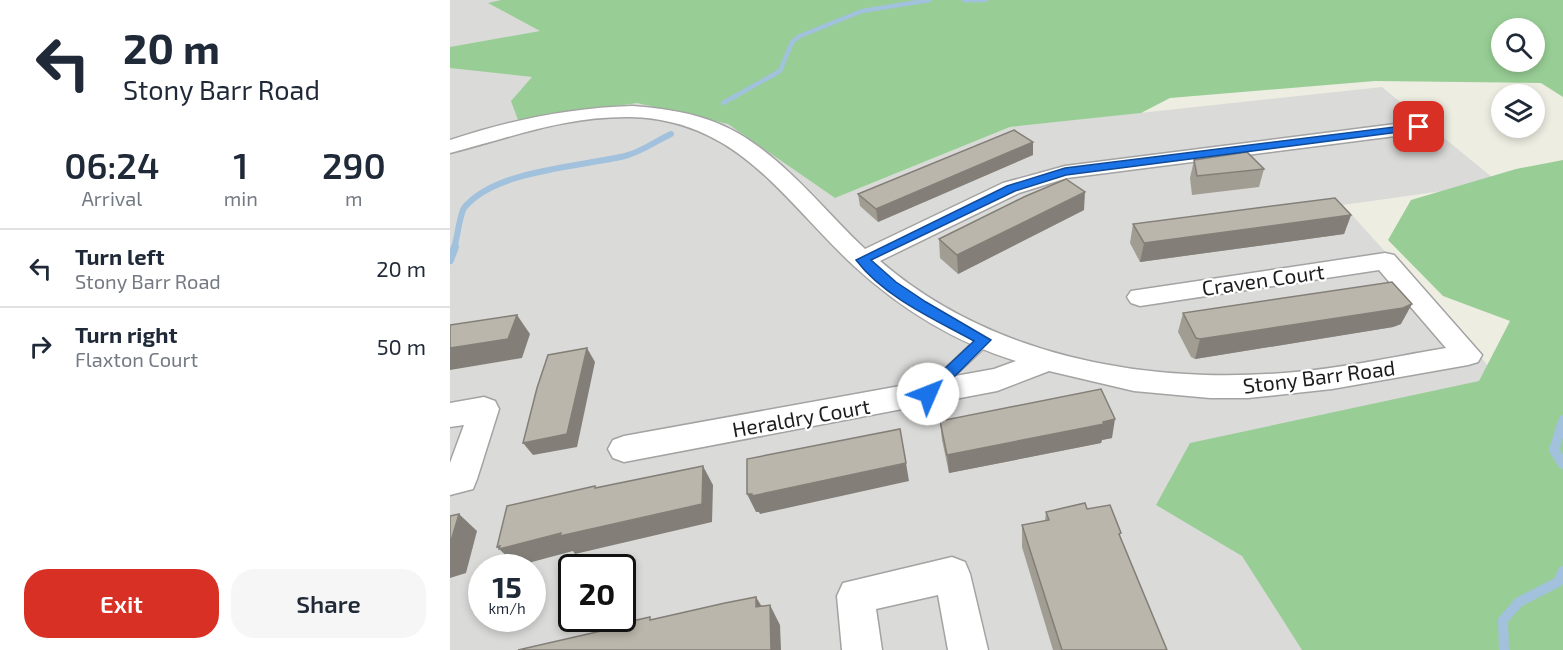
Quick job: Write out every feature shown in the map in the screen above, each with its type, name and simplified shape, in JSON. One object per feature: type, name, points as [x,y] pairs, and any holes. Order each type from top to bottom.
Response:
[{"type":"street","name":"Stony Barr Road","points":[[450,147],[499,132],[592,114],[627,111],[681,116],[716,129],[743,146],[862,260],[891,285],[921,305],[984,340],[1047,361],[1156,384],[1220,387],[1287,384],[1468,355],[1385,261]]},
{"type":"street","points":[[862,260],[1011,188],[1065,171],[1419,127]]},
{"type":"street","name":"Craven Court","points":[[1140,297],[1385,261]]},
{"type":"street","name":"Heraldry Court","points":[[624,449],[997,380],[1047,361]]},
{"type":"street","points":[[450,415],[484,409],[461,479],[450,481]]},
{"type":"street","points":[[862,650],[856,596],[952,574],[968,650]]},
{"type":"lane","points":[[928,394],[984,340]]},
{"type":"shaded area","points":[[450,0],[1036,0],[835,198],[1010,127],[1382,87],[1499,183],[1343,205],[1522,403],[1363,650],[450,650]]},
{"type":"green space","points":[[501,0],[1563,0],[1563,97],[1541,83],[1375,81],[1170,98],[1141,113],[1010,127],[835,198],[728,124],[637,103],[518,120],[511,101],[532,77],[450,68],[450,47],[540,31],[488,3]]},
{"type":"green space","points":[[1563,160],[1563,650],[1302,650],[1242,556],[1156,505],[1190,443],[1479,381],[1510,321],[1443,296],[1388,240],[1411,200],[1516,169]]},
{"type":"building","points":[[1014,130],[1033,142],[876,209],[858,194]]},
{"type":"building","points":[[1247,152],[1264,169],[1197,176],[1194,160]]},
{"type":"building","points":[[1066,179],[1085,192],[957,255],[939,239],[1026,196]]},
{"type":"building","points":[[1335,198],[1351,215],[1144,243],[1133,224]]},
{"type":"building","points":[[1392,282],[1412,304],[1403,308],[1200,339],[1196,338],[1183,313]]},
{"type":"building","points":[[517,315],[508,339],[450,348],[450,325]]},
{"type":"building","points":[[587,348],[567,434],[523,443],[548,355]]},
{"type":"building","points":[[1101,389],[1115,419],[1103,422],[1104,424],[947,455],[940,421]]},
{"type":"building","points":[[900,429],[906,463],[752,496],[752,494],[747,494],[747,459]]},
{"type":"building","points":[[703,466],[702,504],[560,536],[561,533],[499,549],[500,546],[497,547],[507,506],[595,486],[595,488]]},
{"type":"building","points":[[1085,503],[1087,509],[1110,505],[1121,533],[1119,534],[1167,650],[1062,650],[1022,525],[1049,520],[1046,512]]},
{"type":"building","points":[[459,514],[450,544],[450,516]]},
{"type":"building","points":[[756,597],[756,607],[770,605],[771,650],[518,650],[596,632],[636,632],[636,620],[650,617],[650,620]]},
{"type":"waterway","points":[[723,103],[780,71],[792,42],[800,36],[862,11],[930,0]]},
{"type":"waterway","points":[[964,0],[986,0]]},
{"type":"waterway","points":[[454,248],[464,208],[478,195],[496,185],[538,172],[625,156],[671,134]]},
{"type":"waterway","points":[[450,260],[455,247]]},
{"type":"waterway","points":[[1561,425],[1563,419]]},
{"type":"waterway","points":[[1562,424],[1554,450],[1563,464]]},
{"type":"waterway","points":[[1504,650],[1503,620],[1519,602],[1558,582],[1563,571]]},
{"type":"route","points":[[928,394],[984,340],[921,305],[891,285],[862,260],[1011,188],[1065,171],[1097,165],[1419,127]]}]
